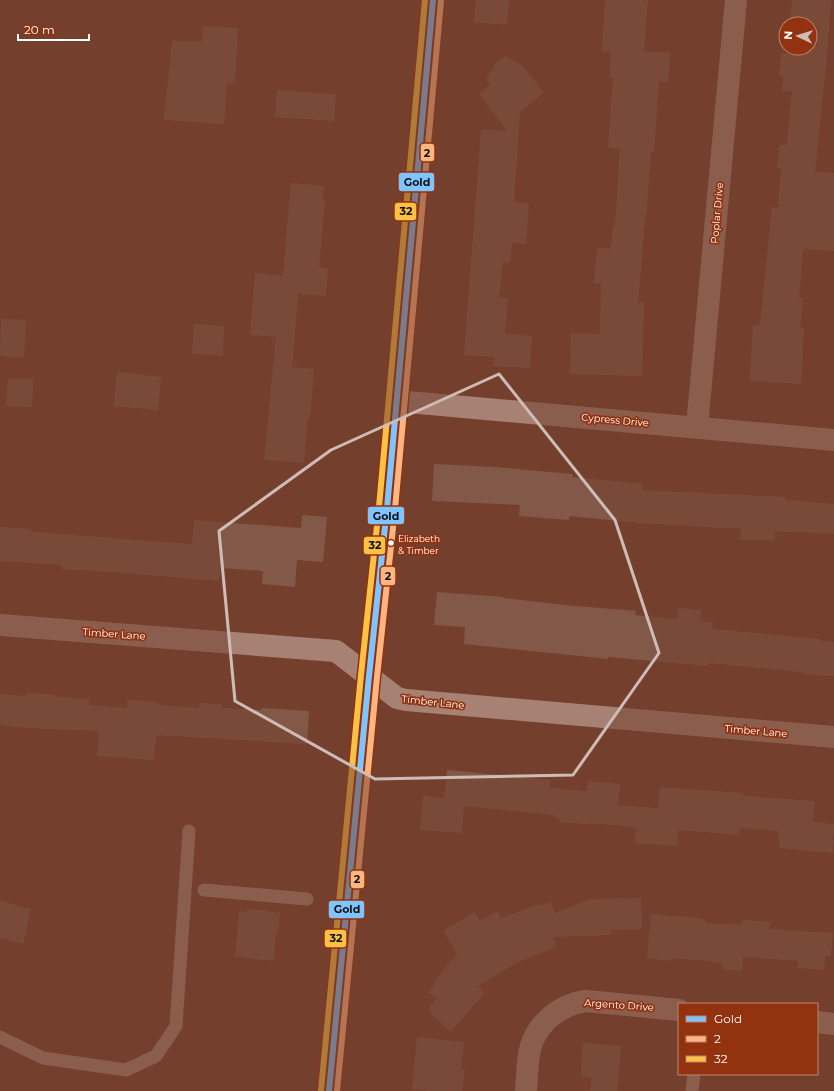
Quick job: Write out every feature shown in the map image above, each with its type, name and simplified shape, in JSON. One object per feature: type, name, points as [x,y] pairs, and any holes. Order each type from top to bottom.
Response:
[{"type":"main road","points":[[328,1091],[387,508],[433,0]]},
{"type":"street","name":"Poplar Drive","points":[[697,427],[736,0]]},
{"type":"street","name":"Cypress Drive","points":[[397,401],[834,440]]},
{"type":"street","name":"Timber Lane","points":[[0,625],[336,651],[397,698],[406,700],[834,737]]},
{"type":"street","name":"Argento Drive","points":[[526,1091],[529,1053],[536,1034],[547,1019],[560,1009],[586,1001],[678,1010]]},
{"type":"street","points":[[818,1022],[834,1024]]},
{"type":"lane","points":[[0,1037],[43,1058],[126,1070],[156,1056],[176,1026],[189,831]]},
{"type":"lane","points":[[204,890],[307,899]]},
{"type":"lane","points":[[692,1091],[694,1075]]},
{"type":"highlighted area","points":[[499,374],[615,520],[659,653],[573,775],[375,779],[235,701],[219,531],[331,450]]},
{"type":"building","points":[[476,0],[509,0],[507,25],[474,22]]},
{"type":"building","points":[[605,0],[648,0],[644,51],[670,53],[668,82],[659,81],[654,152],[651,152],[645,220],[638,302],[644,302],[642,376],[570,374],[571,333],[600,334],[601,283],[594,283],[597,248],[611,249],[613,226],[615,226],[620,149],[608,148],[613,78],[609,78],[611,52],[602,51]]},
{"type":"building","points":[[792,0],[831,0],[815,172],[834,173],[834,251],[803,249],[799,298],[803,298],[800,327],[804,328],[801,384],[750,381],[753,325],[760,325],[772,207],[778,207],[781,168],[777,168],[780,145],[787,145],[792,91],[782,91],[783,76],[779,76],[781,56],[818,56],[818,16],[791,16]]},
{"type":"building","points":[[203,26],[238,28],[235,83],[227,83],[224,124],[164,120],[172,41],[202,42]]},
{"type":"building","points":[[505,56],[523,66],[544,93],[520,112],[514,202],[529,204],[526,244],[512,243],[510,262],[503,262],[499,297],[508,298],[505,334],[532,336],[530,368],[493,366],[494,357],[464,355],[481,129],[507,131],[479,94],[490,84],[486,79],[496,63]]},
{"type":"building","points":[[277,90],[336,94],[334,121],[275,117]]},
{"type":"building","points":[[291,183],[324,186],[323,199],[325,200],[319,267],[328,268],[326,296],[298,294],[292,367],[314,369],[310,419],[308,418],[304,463],[264,460],[276,337],[250,335],[255,273],[283,276]]},
{"type":"building","points":[[1,319],[26,320],[24,358],[0,356]]},
{"type":"building","points":[[194,324],[224,326],[223,356],[192,354]]},
{"type":"building","points":[[117,372],[161,377],[158,410],[114,406]]},
{"type":"building","points":[[8,378],[33,379],[32,407],[6,406]]},
{"type":"building","points":[[434,464],[495,467],[573,474],[572,477],[643,484],[642,490],[786,497],[785,500],[834,504],[834,534],[775,531],[774,541],[740,539],[741,529],[639,523],[569,516],[569,520],[519,516],[520,505],[432,501]]},
{"type":"building","points":[[302,515],[327,517],[323,562],[297,560],[295,587],[262,584],[263,571],[220,568],[219,581],[61,569],[62,565],[0,561],[0,527],[32,529],[31,532],[192,544],[194,520],[301,528]]},
{"type":"building","points":[[437,592],[503,597],[565,605],[636,611],[635,615],[677,619],[678,608],[701,610],[700,621],[713,622],[712,629],[820,639],[820,641],[834,642],[834,676],[802,674],[802,672],[709,663],[708,666],[608,657],[608,659],[464,644],[465,627],[434,625]]},
{"type":"building","points":[[27,693],[89,699],[89,705],[127,708],[127,700],[158,702],[158,705],[199,708],[199,703],[222,704],[222,708],[261,710],[262,708],[309,711],[307,744],[156,735],[154,760],[97,756],[99,731],[28,728],[0,725],[0,694],[27,696]]},
{"type":"building","points":[[447,770],[550,780],[550,788],[587,791],[588,781],[620,784],[618,805],[658,808],[660,787],[743,793],[743,796],[815,801],[813,822],[834,824],[833,853],[779,848],[779,831],[740,828],[739,835],[678,830],[677,846],[635,843],[636,827],[560,822],[560,819],[555,818],[555,815],[464,806],[462,833],[420,830],[423,796],[444,798]]},
{"type":"building","points":[[641,898],[642,929],[611,930],[611,935],[553,937],[556,947],[516,963],[478,986],[485,992],[451,1032],[431,1014],[432,1012],[428,1009],[437,999],[428,992],[436,983],[434,981],[457,954],[443,931],[475,912],[480,921],[497,911],[501,918],[540,904],[540,906],[551,902],[555,913],[590,899]]},
{"type":"building","points":[[0,901],[31,909],[23,944],[0,938]]},
{"type":"building","points":[[247,909],[280,913],[278,933],[276,933],[274,961],[235,957],[239,911],[247,912]]},
{"type":"building","points":[[651,914],[706,919],[705,923],[742,925],[743,920],[770,922],[769,929],[833,933],[831,956],[825,956],[824,970],[797,968],[798,961],[743,957],[742,971],[722,969],[723,963],[712,961],[672,958],[672,961],[647,958]]},
{"type":"building","points":[[417,1037],[464,1042],[461,1069],[465,1070],[462,1091],[429,1091],[412,1089]]},
{"type":"building","points":[[583,1043],[621,1046],[617,1091],[590,1091],[592,1078],[581,1077]]},
{"type":"transit line","name":"32","points":[[321,1090],[361,675],[379,507],[425,0]]},
{"type":"transit line","name":"Gold","points":[[329,1091],[369,676],[387,508],[433,0]]},
{"type":"transit line","name":"2","points":[[337,1091],[377,677],[395,509],[441,1]]},
{"type":"place","name":"Elizabeth & Timber","points":[[391,543]]}]
